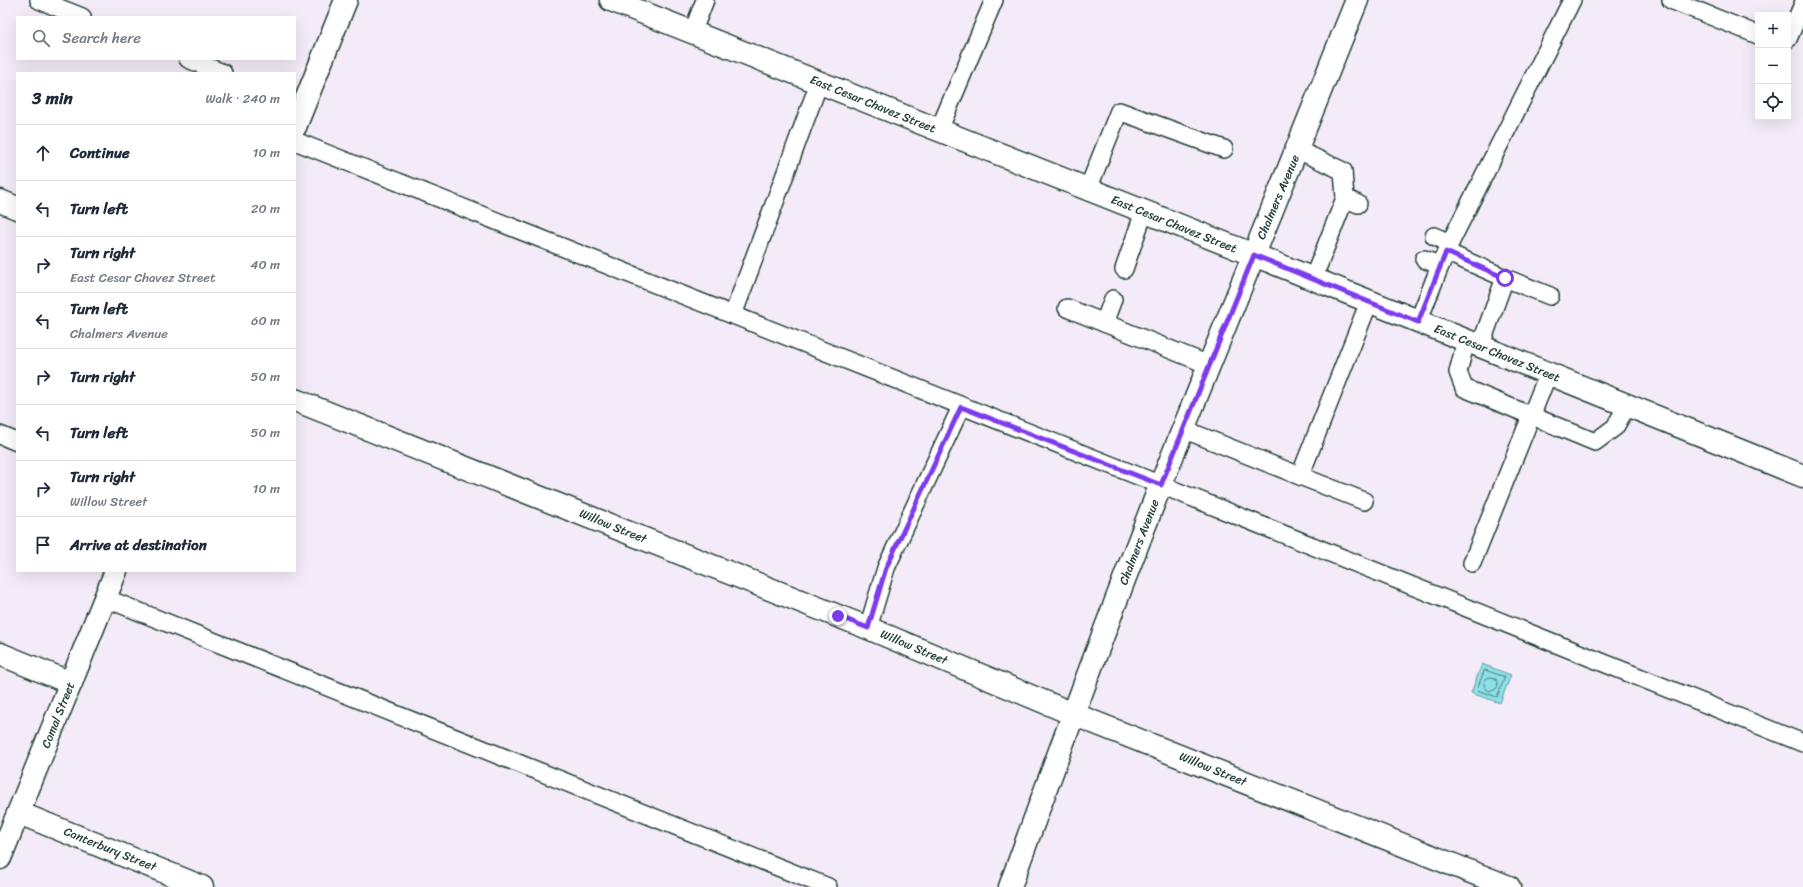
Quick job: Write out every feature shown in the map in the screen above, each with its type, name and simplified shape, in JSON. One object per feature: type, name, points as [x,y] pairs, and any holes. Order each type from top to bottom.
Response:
[{"type":"street","points":[[296,121],[299,103],[346,0]]},
{"type":"street","name":"East Cesar Chavez Street","points":[[611,0],[1254,255],[1803,476]]},
{"type":"street","name":"Chalmers Avenue","points":[[1010,887],[1073,714],[1161,485],[1298,150],[1357,0]]},
{"type":"street","points":[[0,201],[16,208]]},
{"type":"street","name":"Willow Street","points":[[296,400],[868,628],[1073,714],[1509,887]]},
{"type":"street","name":"Comal Street","points":[[0,858],[116,572]]},
{"type":"street","points":[[0,654],[71,683]]},
{"type":"street","name":"Canterbury Street","points":[[19,812],[202,887]]},
{"type":"lane","points":[[39,0],[79,16]]},
{"type":"lane","points":[[692,33],[705,0]]},
{"type":"lane","points":[[939,130],[994,0]]},
{"type":"lane","points":[[1418,322],[1445,254],[1572,0]]},
{"type":"lane","points":[[1671,0],[1755,34]]},
{"type":"lane","points":[[1791,32],[1803,4]]},
{"type":"lane","points":[[190,60],[220,72]]},
{"type":"lane","points":[[733,315],[819,83]]},
{"type":"lane","points":[[1088,189],[1119,111],[1224,149]]},
{"type":"lane","points":[[296,141],[961,407],[1161,485],[1803,743]]},
{"type":"lane","points":[[1298,150],[1343,171],[1351,201],[1342,224],[1313,279]]},
{"type":"lane","points":[[1124,269],[1144,212]]},
{"type":"lane","points":[[1434,236],[1445,254]]},
{"type":"lane","points":[[1424,259],[1445,254],[1550,296]]},
{"type":"lane","points":[[1505,278],[1458,372],[1464,388],[1595,442],[1615,427],[1627,406]]},
{"type":"lane","points":[[1104,323],[1113,299]]},
{"type":"lane","points":[[1300,476],[1369,302]]},
{"type":"lane","points":[[1067,308],[1209,365]]},
{"type":"lane","points":[[1472,563],[1548,374]]},
{"type":"lane","points":[[868,628],[886,568],[961,407]]},
{"type":"lane","points":[[1183,429],[1364,501]]},
{"type":"lane","points":[[0,436],[16,442]]},
{"type":"lane","points":[[105,598],[828,887]]},
{"type":"water","points":[[1482,664],[1511,675],[1500,703],[1471,693]]},
{"type":"route","points":[[838,616],[868,628],[886,568],[961,407],[1161,485],[1254,255],[1418,322],[1431,286],[1446,252],[1505,278]]}]
